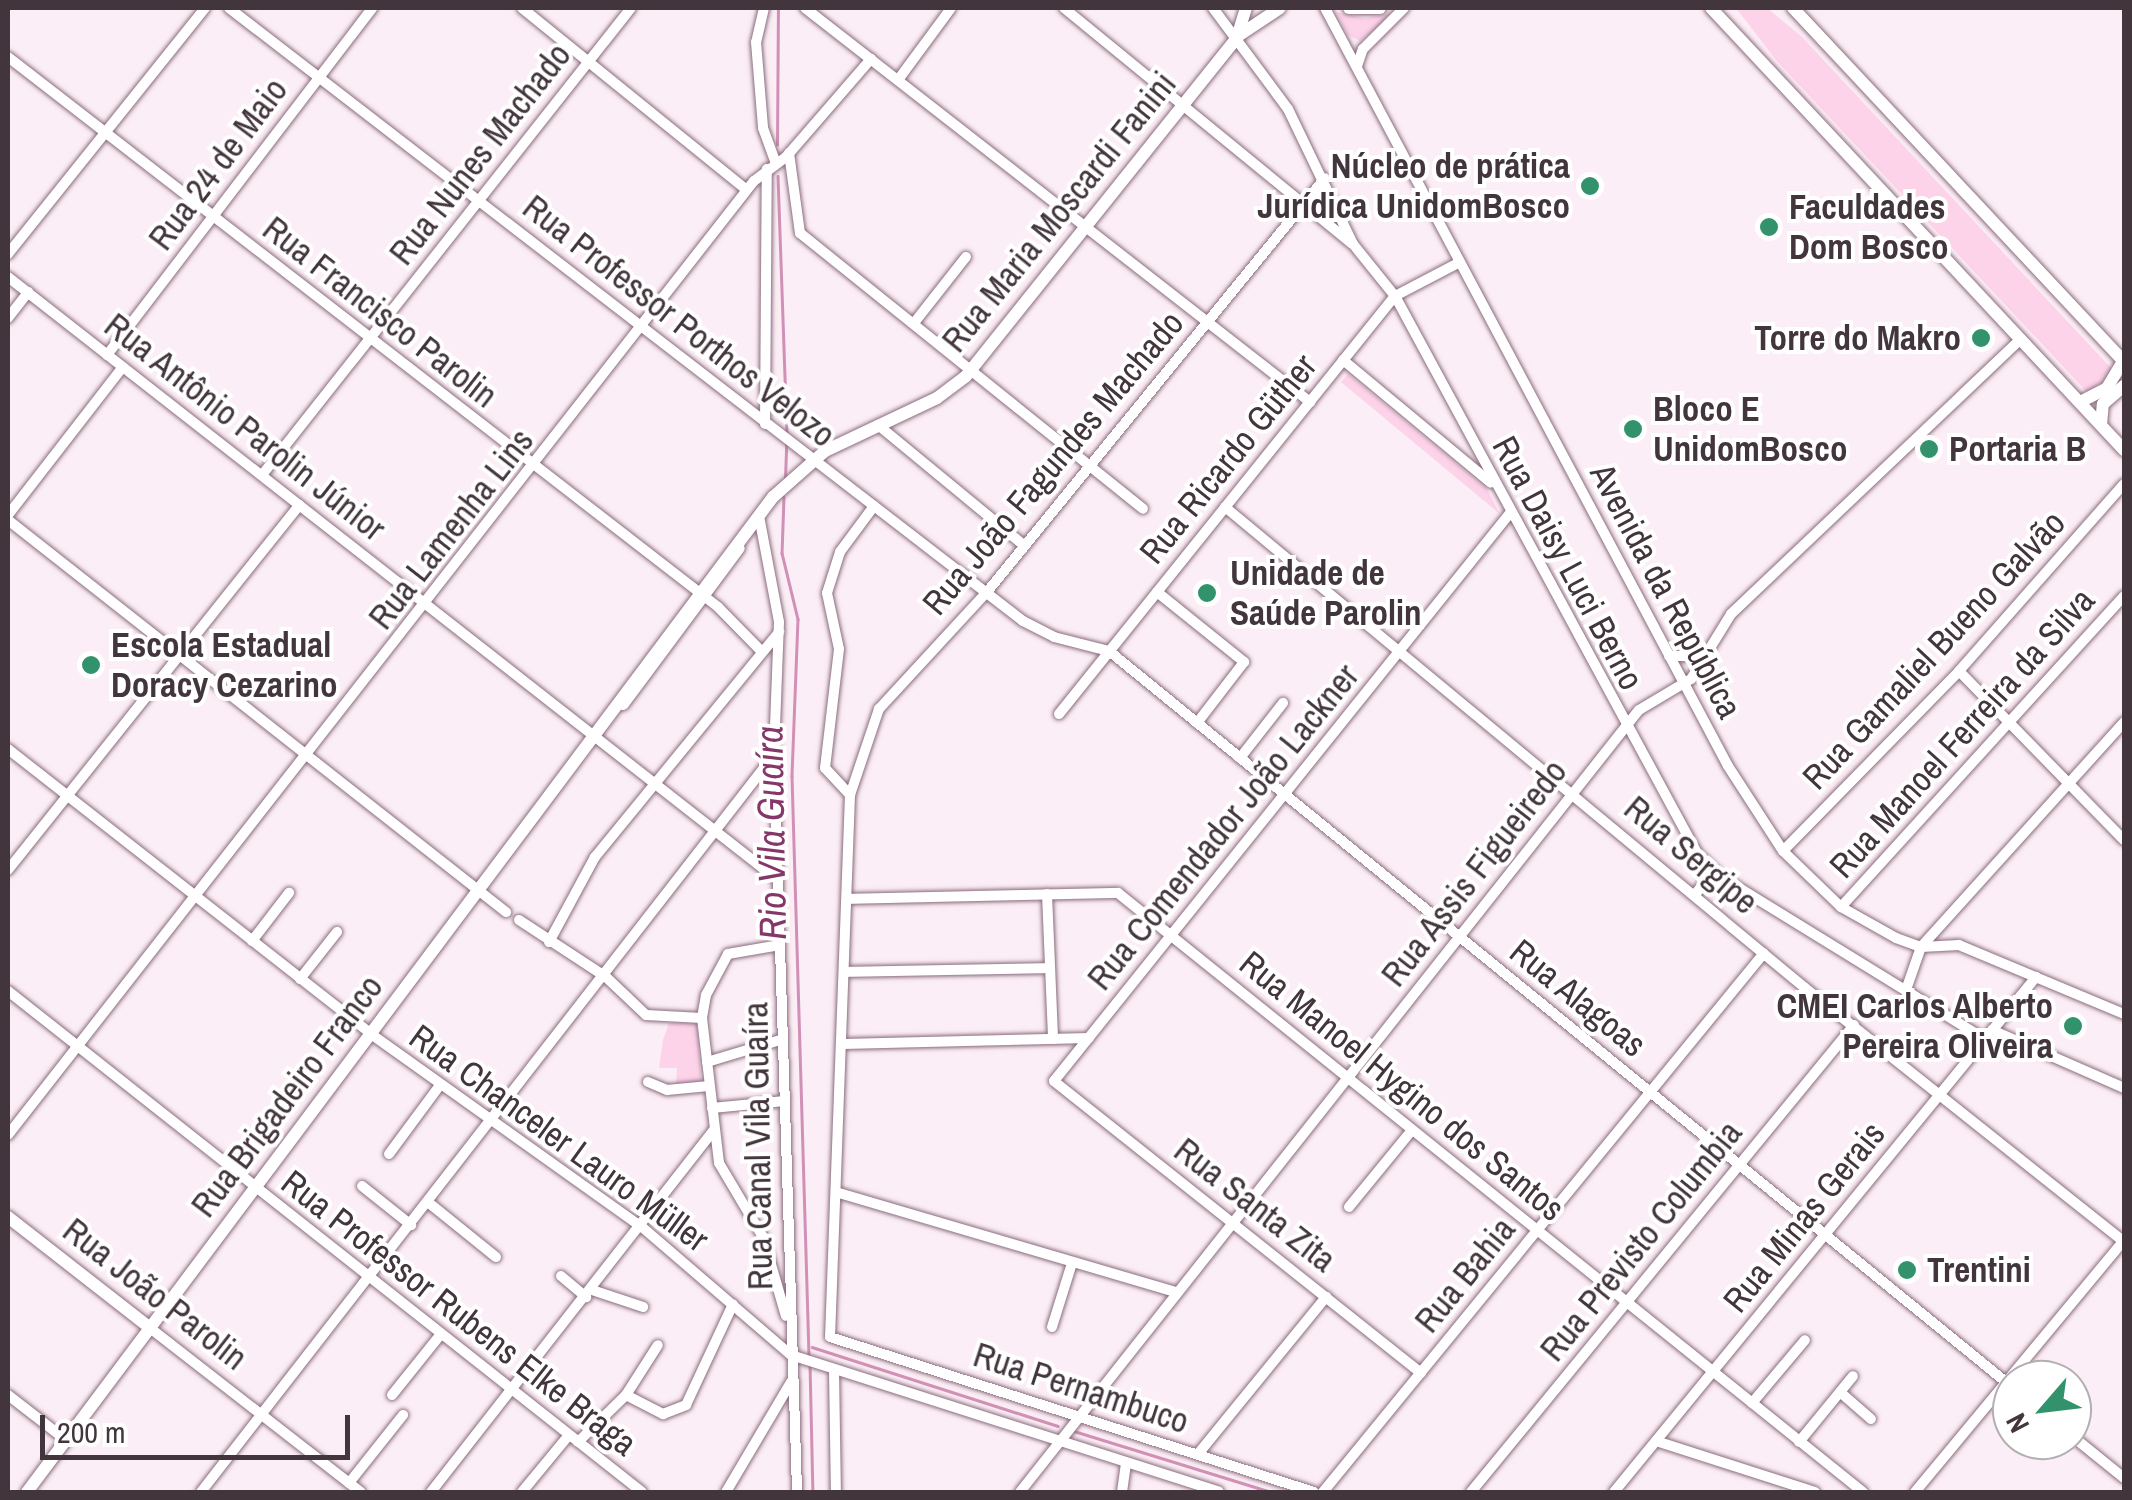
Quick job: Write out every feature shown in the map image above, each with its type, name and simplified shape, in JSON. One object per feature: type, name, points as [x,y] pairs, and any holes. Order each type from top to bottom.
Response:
[{"type":"main road","points":[[1238,36],[1246,8]]},
{"type":"main road","name":"Rua Maria Moscardi Fanini","points":[[814,459],[937,398],[972,370],[1238,36],[1280,8]]},
{"type":"main road","points":[[1348,8],[1380,8]]},
{"type":"main road","points":[[1711,8],[2124,450]]},
{"type":"main road","points":[[1793,8],[2124,361],[2108,388],[2080,402]]},
{"type":"main road","points":[[2101,425],[2103,404],[2124,386]]},
{"type":"main road","name":"Rua Brigadeiro Franco","points":[[26,1492],[773,497],[814,459]]},
{"type":"main road","name":"Rua João Parolin","points":[[8,1217],[150,1328]]},
{"type":"street","points":[[8,254],[205,8]]},
{"type":"street","name":"Rua Professor Porthos Velozo","points":[[229,8],[986,592],[1045,634],[1109,651]]},
{"type":"street","name":"Rua 24 de Maio","points":[[107,354],[372,8]]},
{"type":"street","points":[[522,8],[747,190]]},
{"type":"street","name":"Rua Nunes Machado","points":[[262,476],[631,8]]},
{"type":"street","points":[[764,8],[757,60],[764,136],[771,166],[766,424]]},
{"type":"street","points":[[805,8],[819,12],[871,59],[1310,402]]},
{"type":"street","points":[[898,80],[951,8]]},
{"type":"street","points":[[1064,8],[1352,244]]},
{"type":"street","name":"Rua Daisy Luci Berno","points":[[1213,8],[1238,36],[1324,178],[1352,244],[1394,296],[1625,728],[1714,871],[1906,990],[1989,1034],[2124,1088]]},
{"type":"street","name":"Avenida da República","points":[[1325,8],[1684,685],[1783,851],[1841,908],[1921,948],[1950,942],[2124,1014]]},
{"type":"street","points":[[1357,67],[1363,49],[1404,8]]},
{"type":"street","points":[[1342,40],[1363,49]]},
{"type":"street","name":"Rua Francisco Parolin","points":[[8,57],[701,595],[762,652]]},
{"type":"street","name":"Rua Lamenha Lins","points":[[8,1135],[644,330],[747,190],[789,153],[871,59]]},
{"type":"street","points":[[789,153],[800,233],[1143,508]]},
{"type":"street","name":"Rua João Fagundes Machado","points":[[850,795],[878,709],[986,592],[1324,178]]},
{"type":"street","points":[[914,322],[966,256]]},
{"type":"street","name":"Rua Ricardo Güther","points":[[1058,714],[1394,296],[1460,262]]},
{"type":"street","name":"Rua Antônio Parolin Júnior","points":[[8,277],[778,880]]},
{"type":"street","points":[[8,318],[28,292]]},
{"type":"street","name":"Rua Assis Figueiredo","points":[[1020,1492],[1643,706],[1684,685],[1740,604],[2021,339]]},
{"type":"street","points":[[1343,360],[1496,486]]},
{"type":"street","points":[[123,367],[8,517],[506,912]]},
{"type":"street","points":[[878,425],[1024,546]]},
{"type":"street","name":"Rua Gamaliel Bueno Galvão","points":[[1783,851],[1959,670],[2124,484]]},
{"type":"street","points":[[8,870],[299,505]]},
{"type":"street","points":[[850,795],[826,768],[838,649],[827,593],[847,539],[874,506]]},
{"type":"street","name":"Rua Sergipe","points":[[1225,507],[1696,892],[1764,953],[2124,1241]]},
{"type":"street","name":"Rua Comendador João Lackner","points":[[1054,1081],[1510,513]]},
{"type":"street","name":"Rua Canal Vila Guaíra","points":[[759,516],[779,632],[774,755],[790,1328],[797,1358],[792,1381],[797,1492]]},
{"type":"street","name":"Rua Canal Vila Guaíra","points":[[750,528],[764,560]]},
{"type":"street","points":[[1157,592],[1244,662],[1196,723]]},
{"type":"street","name":"Rua Manoel Ferreira da Silva","points":[[1841,908],[2124,596]]},
{"type":"street","points":[[549,942],[588,867],[652,780],[779,632]]},
{"type":"street","name":"Rua Alagoas","points":[[1109,651],[1992,1370]]},
{"type":"street","points":[[1669,656],[1704,656]]},
{"type":"street","points":[[1959,670],[2124,840]]},
{"type":"street","points":[[1240,758],[1284,703]]},
{"type":"street","points":[[1906,990],[1921,948],[2124,722]]},
{"type":"street","name":"Rua Chanceler Lauro Müller","points":[[8,750],[371,1034],[491,1124],[642,1227],[797,1358]]},
{"type":"street","points":[[201,1492],[719,833],[774,755]]},
{"type":"street","name":"Rua Canal Vila Guaíra","points":[[830,1336],[839,1193],[850,795]]},
{"type":"street","points":[[1696,892],[1714,871]]},
{"type":"street","name":"Rua Manoel Hygino dos Santos","points":[[847,899],[1118,892],[1863,1492]]},
{"type":"street","points":[[252,941],[288,893]]},
{"type":"street","points":[[1047,894],[1053,1039]]},
{"type":"street","points":[[520,920],[606,978],[651,1017],[702,1018]]},
{"type":"street","points":[[300,979],[337,932]]},
{"type":"street","points":[[780,945],[728,954],[706,994],[702,1018],[714,1130],[726,1180],[764,1237],[790,1328]]},
{"type":"street","name":"Rua Bahia","points":[[1323,1492],[1764,953]]},
{"type":"street","points":[[845,972],[1050,968]]},
{"type":"street","name":"Rua Minas Gerais","points":[[1614,1492],[2036,977]]},
{"type":"street","name":"Rua Professor Rubens Elke Braga","points":[[8,991],[642,1492]]},
{"type":"street","name":"Rua Previsto Columbia","points":[[1471,1492],[1854,1025]]},
{"type":"street","points":[[843,1044],[1089,1038]]},
{"type":"street","points":[[707,1062],[783,1039]]},
{"type":"street","name":"Rua Santa Zita","points":[[1054,1081],[1421,1373]]},
{"type":"street","points":[[648,1082],[667,1090],[709,1086]]},
{"type":"street","points":[[389,1154],[440,1085]]},
{"type":"street","points":[[712,1108],[785,1101]]},
{"type":"street","points":[[431,1492],[642,1227],[689,1153],[714,1130]]},
{"type":"street","points":[[1350,1207],[1412,1130]]},
{"type":"street","points":[[362,1186],[411,1225]]},
{"type":"street","points":[[839,1193],[1178,1293]]},
{"type":"street","points":[[429,1203],[496,1256]]},
{"type":"street","points":[[2028,1360],[2124,1241]]},
{"type":"street","points":[[1052,1327],[1072,1263]]},
{"type":"street","points":[[561,1276],[589,1293],[643,1307]]},
{"type":"street","points":[[1198,1454],[1326,1297]]},
{"type":"street","points":[[626,1395],[663,1414],[686,1405],[734,1304]]},
{"type":"street","name":"Rua João Parolin","points":[[150,1328],[361,1492]]},
{"type":"street","points":[[392,1395],[441,1334]]},
{"type":"street","name":"Rua Pernambuco","points":[[830,1336],[1314,1492]]},
{"type":"street","points":[[1752,1404],[1805,1340]]},
{"type":"street","points":[[522,1492],[574,1438],[626,1395],[658,1346]]},
{"type":"street","name":"Rua Pernambuco","points":[[797,1358],[1219,1492]]},
{"type":"street","points":[[834,1370],[836,1492]]},
{"type":"street","points":[[1800,1442],[1853,1376]]},
{"type":"street","points":[[726,1492],[792,1381]]},
{"type":"street","points":[[1840,1392],[1871,1419]]},
{"type":"street","points":[[8,1395],[66,1440]]},
{"type":"street","points":[[1916,1492],[1992,1404]]},
{"type":"street","points":[[350,1484],[402,1415]]},
{"type":"street","points":[[1656,1441],[1815,1492]]},
{"type":"street","points":[[2092,1452],[2124,1478]]},
{"type":"street","points":[[1122,1492],[1126,1462]]},
{"type":"shaded area","points":[[1736,8],[1767,8],[1801,36],[2111,368],[2110,377],[2087,392],[1776,60]]},
{"type":"shaded area","points":[[1336,12],[1365,18],[1395,13],[1360,41],[1348,35]]},
{"type":"shaded area","points":[[1348,374],[1487,489],[1500,514],[1341,382]]},
{"type":"shaded area","points":[[697,1022],[701,1082],[676,1085],[677,1068],[659,1068],[663,1040],[669,1023]]},
{"type":"waterway","name":"Rio Vila Guaíra","points":[[777,145],[778,8]]},
{"type":"waterway","name":"Rio Vila Guaíra","points":[[778,176],[787,434]]},
{"type":"waterway","name":"Rio Vila Guaíra","points":[[785,479],[786,442]]},
{"type":"waterway","name":"Rio Vila Guaíra","points":[[784,497],[782,553],[798,619],[792,776],[809,1356]]},
{"type":"waterway","points":[[812,1347],[1058,1426]]},
{"type":"waterway","name":"Rio Vila Guaíra","points":[[810,1364],[813,1492]]},
{"type":"waterway","points":[[1074,1431],[1271,1492]]},
{"type":"place","name":"Núcleo de prática Jurídica UnidomBosco","points":[[1590,186]]},
{"type":"place","name":"Faculdades Dom Bosco","points":[[1769,227]]},
{"type":"place","name":"Torre do Makro","points":[[1981,338]]},
{"type":"place","name":"Bloco E UnidomBosco","points":[[1633,429]]},
{"type":"place","name":"Portaria B","points":[[1929,449]]},
{"type":"place","name":"Unidade de Saúde Parolin","points":[[1207,593]]},
{"type":"place","name":"Escola Estadual Doracy Cezarino","points":[[91,665]]},
{"type":"place","name":"CMEI Carlos Alberto Pereira Oliveira","points":[[2073,1026]]},
{"type":"place","name":"Trentini","points":[[1907,1270]]}]
